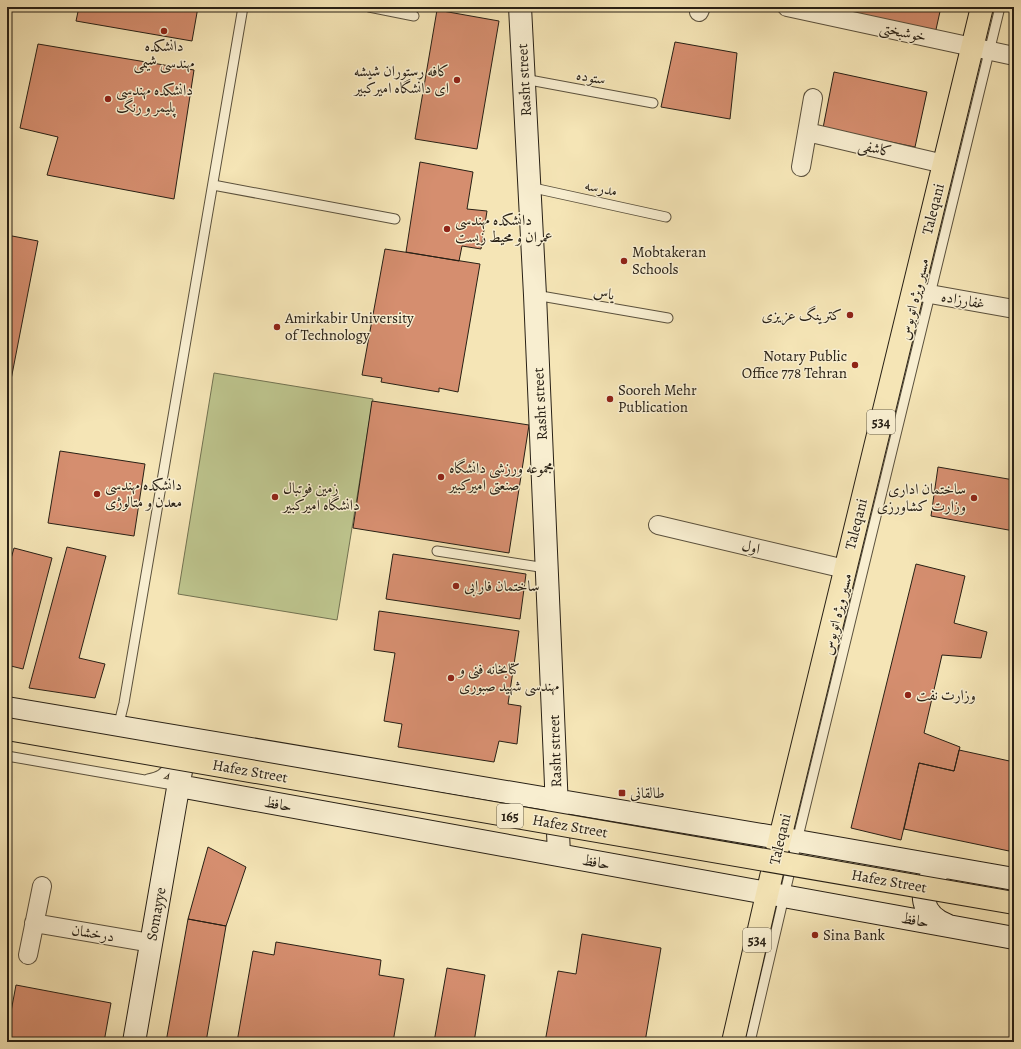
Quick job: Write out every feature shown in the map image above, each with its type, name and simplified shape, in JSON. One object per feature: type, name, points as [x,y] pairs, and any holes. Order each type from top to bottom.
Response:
[{"type":"main road","name":"Rasht street","points":[[520,7],[548,569],[559,855]]},
{"type":"main road","name":"Taleqani","points":[[733,1042],[776,894],[845,570],[921,293],[944,164],[981,49],[982,7]]},
{"type":"main road","name":"Hafez Street","points":[[7,708],[118,727],[168,740],[557,800],[1014,879]]},
{"type":"main road","name":"Hafez Street","points":[[7,729],[1014,903]]},
{"type":"main road","name":"Somayye","points":[[134,1042],[179,786],[168,740]]},
{"type":"main road","name":"حافظ","points":[[179,786],[1014,938]]},
{"type":"main road","points":[[953,927],[941,923],[933,918],[927,910],[924,900],[925,890],[929,881],[936,873],[944,869],[965,870]]},
{"type":"street","name":"خوشبختی","points":[[787,7],[1014,56]]},
{"type":"street","points":[[801,167],[813,98]]},
{"type":"street","name":"کاشفی","points":[[807,132],[944,164]]},
{"type":"street","name":"غفارزاده","points":[[921,293],[1014,309]]},
{"type":"street","name":"اول","points":[[658,525],[845,570]]},
{"type":"street","points":[[28,955],[42,886]]},
{"type":"street","name":"درخشان","points":[[34,923],[151,943]]},
{"type":"lane","points":[[118,727],[124,703],[243,7]]},
{"type":"lane","points":[[368,7],[414,16]]},
{"type":"lane","name":"مسیر ویژه اتوبوس","points":[[788,839],[981,49],[1000,7]]},
{"type":"lane","name":"ستوده","points":[[524,79],[653,103]]},
{"type":"lane","points":[[213,185],[395,219]]},
{"type":"lane","name":"مدرسه","points":[[529,187],[666,217]]},
{"type":"lane","name":"یاس","points":[[535,295],[668,318]]},
{"type":"lane","points":[[437,551],[548,569]]},
{"type":"lane","points":[[144,780],[158,777],[166,770],[170,761],[168,740]]},
{"type":"lane","points":[[7,756],[179,786]]},
{"type":"lane","points":[[750,1042],[776,894]]},
{"type":"green space","name":"زمین فوتبال دانشگاه امیرکبیر","points":[[214,373],[373,399],[337,620],[178,594]]},
{"type":"building","name":"دانشکده مهندسی شیمی","points":[[79,7],[198,7],[192,41],[76,21]]},
{"type":"building","points":[[802,7],[941,7],[935,34]]},
{"type":"building","name":"کافه رستوران شیشه ای دانشگاه امیرکبیر","points":[[437,10],[499,21],[477,149],[415,139]]},
{"type":"building","points":[[675,42],[737,53],[730,119],[661,107]]},
{"type":"building","name":"دانشکده مهندسی پلیمر و رنگ","points":[[38,44],[194,70],[174,199],[47,175],[58,137],[20,128]]},
{"type":"building","points":[[834,72],[927,92],[915,147],[823,128]]},
{"type":"building","name":"دانشکده مهندسی عمران و محیط زیست","points":[[420,162],[473,172],[467,209],[487,211],[481,249],[462,246],[459,261],[406,252]]},
{"type":"building","points":[[7,235],[38,241],[9,390],[7,390]]},
{"type":"building","points":[[385,249],[480,264],[458,392],[439,388],[439,392],[381,382],[382,378],[362,375]]},
{"type":"building","name":"مجموعه ورزشی دانشگاه صنعتی امیرکبیر","points":[[372,401],[529,425],[509,553],[353,528]]},
{"type":"building","name":"دانشکده مهندسی معدن و متالوژی","points":[[60,451],[145,464],[134,536],[48,523]]},
{"type":"building","name":"ساختمان اداری وزارت کشاورزی","points":[[938,467],[1014,480],[1014,531],[931,516]]},
{"type":"building","points":[[67,547],[106,556],[79,658],[105,664],[95,698],[29,688]]},
{"type":"building","points":[[14,548],[52,558],[23,669],[7,665],[7,573]]},
{"type":"building","name":"ساختمان فارابی","points":[[393,554],[526,574],[520,619],[386,599]]},
{"type":"building","name":"وزارت نفت","points":[[916,564],[965,576],[954,623],[987,632],[981,658],[942,655],[924,733],[960,747],[954,771],[919,763],[901,840],[851,828]]},
{"type":"building","name":"کتابخانه فنی و مهندسی شهید صبوری","points":[[379,611],[519,631],[508,704],[521,706],[517,744],[499,741],[494,762],[398,747],[402,724],[384,721],[395,653],[374,650]]},
{"type":"building","points":[[959,750],[1014,762],[1014,835],[1009,851],[904,829],[919,763],[954,771]]},
{"type":"building","points":[[208,847],[246,867],[226,926],[188,919]]},
{"type":"building","points":[[188,919],[226,926],[206,1042],[166,1042]]},
{"type":"building","points":[[582,934],[661,948],[645,1042],[545,1042],[558,971],[576,974]]},
{"type":"building","points":[[276,942],[381,960],[379,975],[404,979],[393,1042],[237,1042],[253,951],[274,955]]},
{"type":"building","points":[[447,968],[485,975],[474,1042],[434,1042]]},
{"type":"building","points":[[16,985],[111,1003],[104,1042],[7,1042],[7,1033]]},
{"type":"place","name":"دانشکده مهندسی شیمی","points":[[164,31]]},
{"type":"place","name":"کافه رستوران شیشه ای دانشگاه امیرکبیر","points":[[457,80]]},
{"type":"place","name":"دانشکده مهندسی پلیمر و رنگ","points":[[108,99]]},
{"type":"place","name":"دانشکده مهندسی عمران و محیط زیست","points":[[447,229]]},
{"type":"place","name":"Mobtakeran Schools","points":[[624,261]]},
{"type":"place","name":"کترینگ عزیزی","points":[[850,315]]},
{"type":"place","name":"Amirkabir University of Technology","points":[[277,327]]},
{"type":"place","name":"Notary Public Office 778 Tehran","points":[[855,365]]},
{"type":"place","name":"Sooreh Mehr Publication","points":[[610,399]]},
{"type":"place","name":"مجموعه ورزشی دانشگاه صنعتی امیرکبیر","points":[[441,477]]},
{"type":"place","name":"دانشکده مهندسی معدن و متالوژی","points":[[97,494]]},
{"type":"place","name":"زمین فوتبال دانشگاه امیرکبیر","points":[[275,497]]},
{"type":"place","name":"ساختمان اداری وزارت کشاورزی","points":[[974,498]]},
{"type":"place","name":"ساختمان فارابی","points":[[456,586]]},
{"type":"place","name":"کتابخانه فنی و مهندسی شهید صبوری","points":[[451,678]]},
{"type":"place","name":"وزارت نفت","points":[[908,695]]},
{"type":"place","name":"طالقانی","points":[[622,793]]},
{"type":"place","name":"Sina Bank","points":[[815,935]]}]
